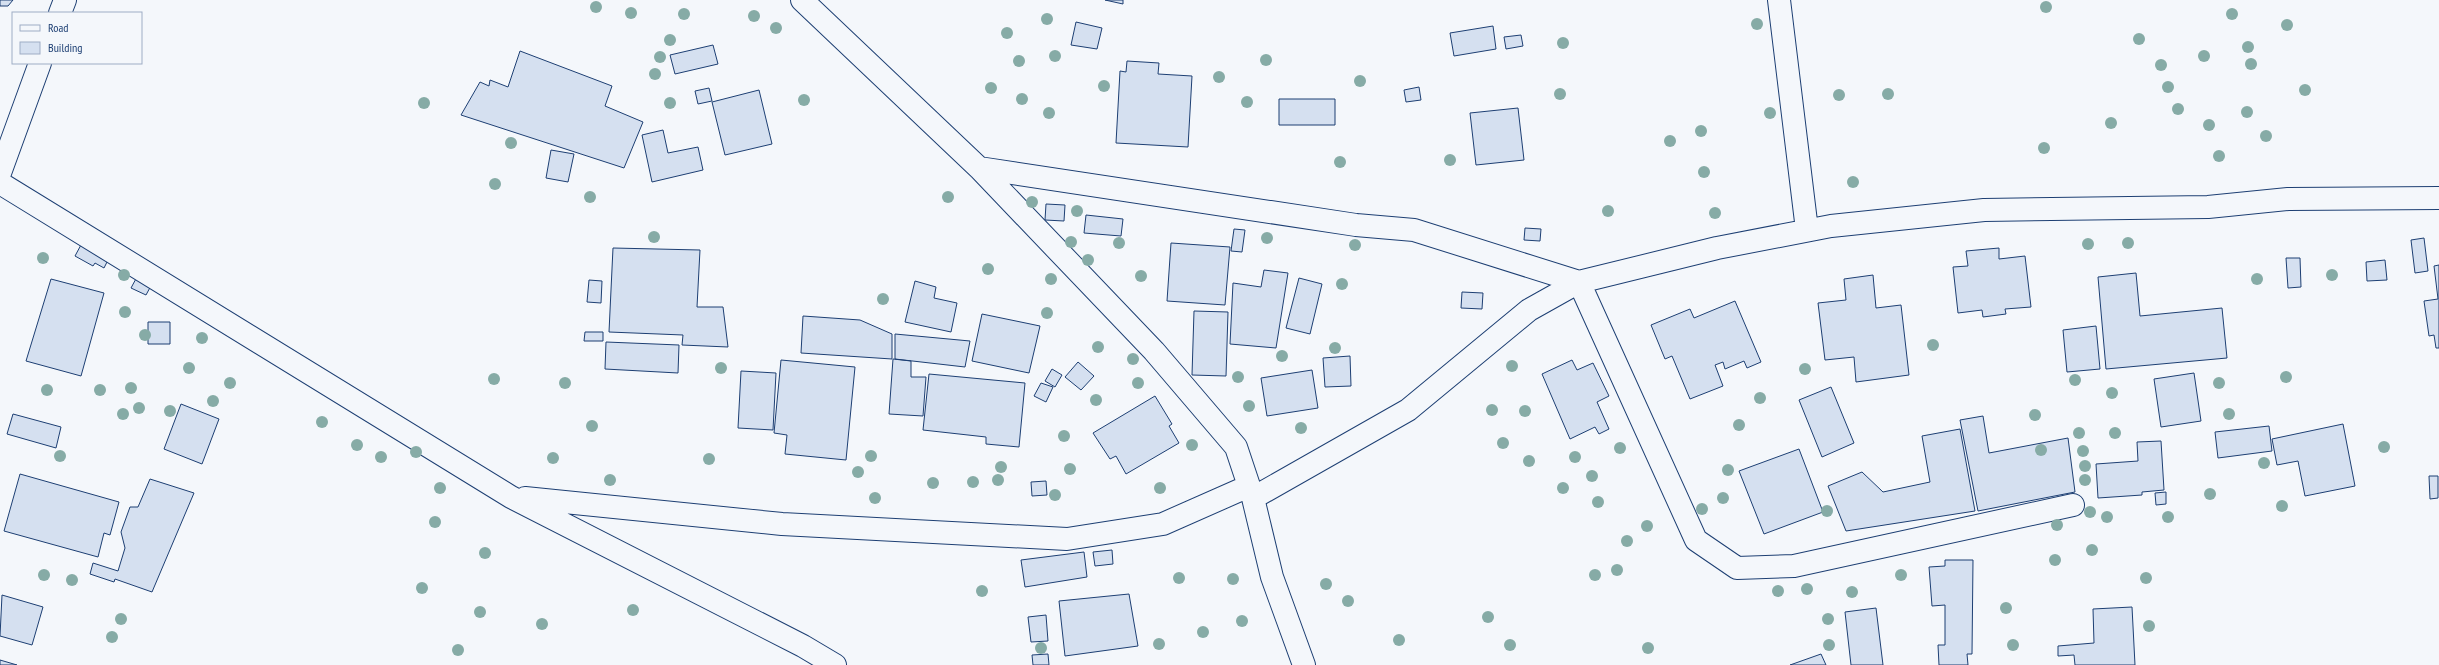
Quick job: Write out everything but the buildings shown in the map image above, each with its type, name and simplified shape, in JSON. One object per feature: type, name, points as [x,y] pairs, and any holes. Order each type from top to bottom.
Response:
[{"type":"street","points":[[60,12],[65,0]]},
{"type":"street","points":[[802,0],[979,168],[1154,351],[1236,447],[1251,492],[1272,577],[1304,665]]},
{"type":"street","points":[[1779,0],[1808,230]]},
{"type":"street","points":[[0,173],[40,64]]},
{"type":"street","points":[[979,168],[1348,223],[1414,230],[1579,282],[1696,540],[1737,568],[1794,566],[2073,506]]},
{"type":"street","points":[[0,184],[511,497],[796,643],[835,665]]},
{"type":"street","points":[[511,497],[782,524],[1066,539],[1163,524],[1251,492],[1408,410],[1529,310],[1579,282],[1717,248],[1808,230],[1831,226],[1984,210],[2208,207],[2288,199],[2439,198]]}]
